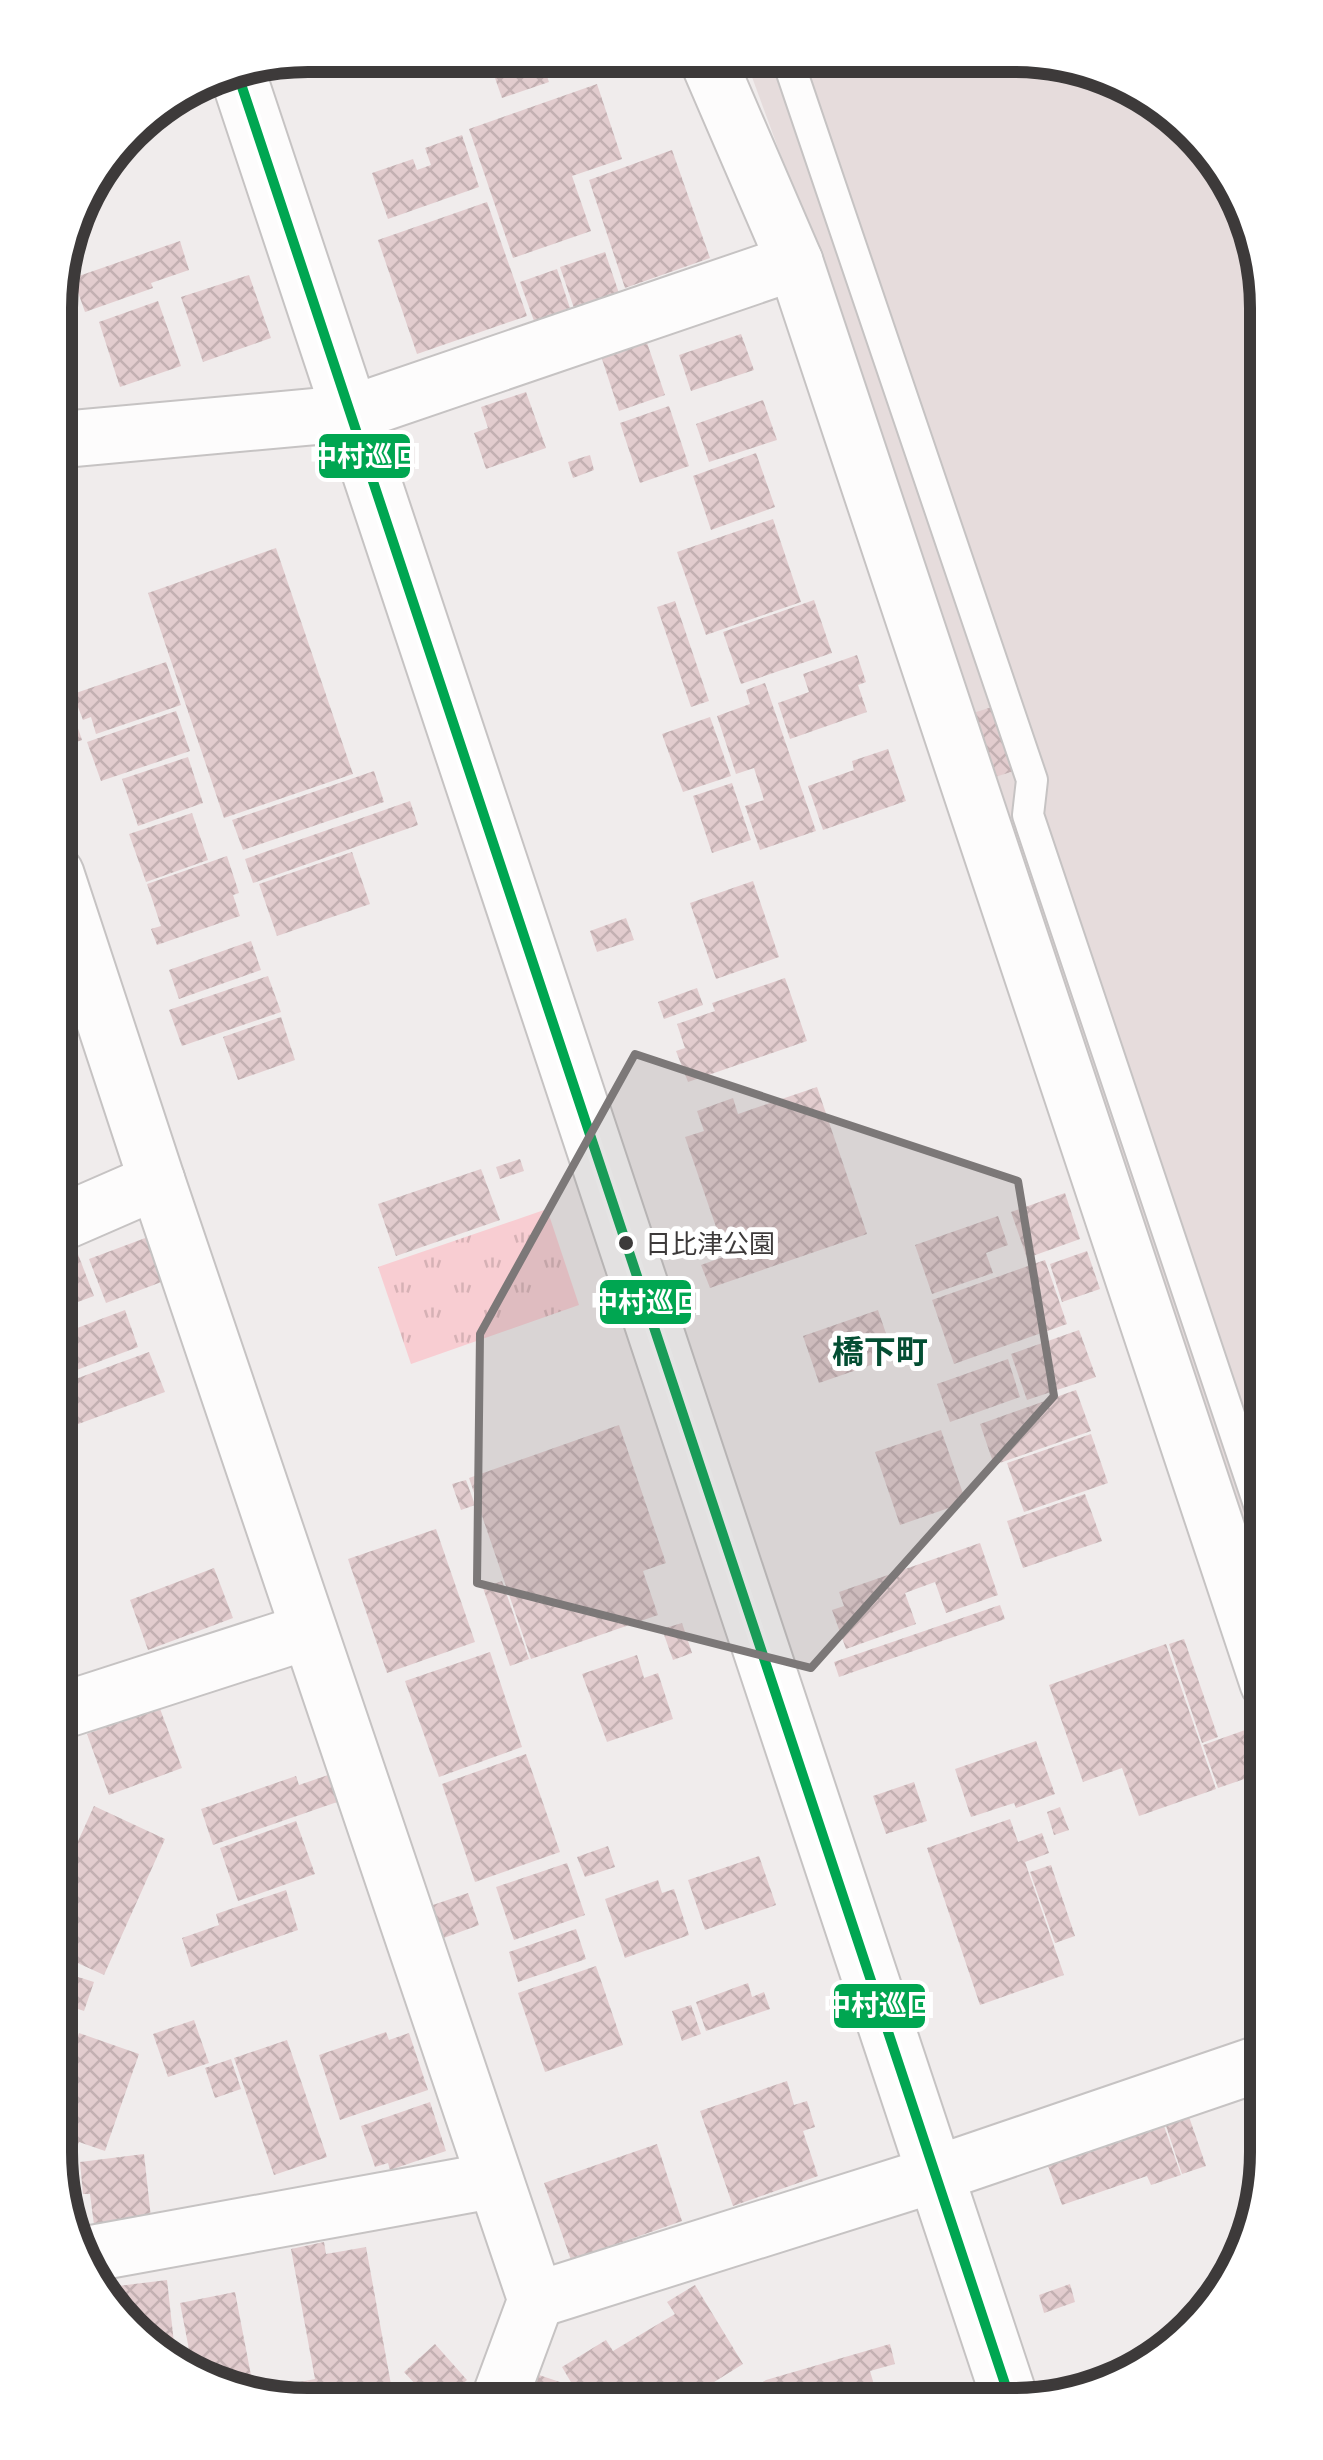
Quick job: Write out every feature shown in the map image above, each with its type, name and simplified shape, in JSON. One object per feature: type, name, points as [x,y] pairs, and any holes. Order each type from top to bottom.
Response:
[{"type":"street","points":[[712,72],[795,262],[1250,1630]]},
{"type":"street","points":[[241,83],[1006,2388]]},
{"type":"street","points":[[72,439],[353,413],[795,262]]},
{"type":"street","points":[[72,923],[536,2300],[503,2388]]},
{"type":"street","points":[[72,1218],[156,1181]]},
{"type":"street","points":[[72,1707],[310,1631]]},
{"type":"street","points":[[536,2300],[936,2174],[1250,2068]]},
{"type":"street","points":[[96,2253],[495,2180]]},
{"type":"lane","points":[[792,72],[1032,780],[1028,815],[1250,1476]]},
{"type":"highlighted area","points":[[635,1054],[1018,1181],[1054,1396],[811,1668],[477,1583],[480,1334]]},
{"type":"shaded area","points":[[750,72],[1015,72],[1091,85],[1146,112],[1192,153],[1211,177],[1238,232],[1250,308],[1250,1575],[818,257]]},
{"type":"green space","points":[[547,1209],[579,1305],[411,1364],[378,1267]]},
{"type":"building","points":[[493,72],[546,72],[549,82],[502,98]]},
{"type":"building","points":[[597,84],[622,159],[572,176],[591,231],[513,258],[469,129]]},
{"type":"building","points":[[462,135],[479,187],[388,219],[372,173],[413,159],[417,170],[431,165],[425,148]]},
{"type":"building","points":[[672,150],[710,258],[625,288],[589,180]]},
{"type":"building","points":[[487,202],[527,316],[417,354],[378,240]]},
{"type":"building","points":[[180,241],[189,270],[151,283],[153,288],[85,312],[75,277]]},
{"type":"building","points":[[605,252],[621,299],[576,314],[560,267]]},
{"type":"building","points":[[557,269],[570,308],[534,321],[520,282]]},
{"type":"building","points":[[249,275],[271,338],[203,362],[181,297]]},
{"type":"building","points":[[158,301],[181,366],[120,387],[99,322]]},
{"type":"building","points":[[741,334],[754,370],[691,391],[679,355]]},
{"type":"building","points":[[646,340],[665,395],[619,411],[601,356]]},
{"type":"building","points":[[526,392],[546,448],[486,469],[474,433],[488,428],[481,407]]},
{"type":"building","points":[[763,400],[777,440],[709,462],[696,424]]},
{"type":"building","points":[[669,406],[689,466],[640,483],[620,423]]},
{"type":"building","points":[[756,453],[775,507],[711,530],[693,476]]},
{"type":"building","points":[[590,455],[594,470],[573,478],[568,462]]},
{"type":"building","points":[[773,519],[801,602],[706,635],[677,552]]},
{"type":"building","points":[[276,548],[353,774],[224,818],[148,593]]},
{"type":"building","points":[[814,600],[832,653],[741,684],[723,632]]},
{"type":"building","points":[[675,601],[709,701],[691,707],[657,607]]},
{"type":"building","points":[[857,655],[866,682],[858,685],[867,712],[790,739],[778,703],[809,692],[803,674]]},
{"type":"building","points":[[166,662],[181,705],[96,734],[91,717],[83,720],[73,694]]},
{"type":"building","points":[[765,683],[816,831],[760,850],[745,806],[764,800],[754,768],[736,774],[717,716],[750,704],[746,690]]},
{"type":"building","points":[[992,707],[1014,771],[995,777],[973,713]]},
{"type":"building","points":[[72,711],[82,740],[72,744]]},
{"type":"building","points":[[176,711],[190,751],[101,781],[87,742]]},
{"type":"building","points":[[710,717],[731,776],[683,792],[662,734]]},
{"type":"building","points":[[888,749],[906,801],[823,830],[808,786],[854,770],[852,761]]},
{"type":"building","points":[[188,757],[203,803],[138,826],[122,779]]},
{"type":"building","points":[[374,771],[384,802],[243,850],[232,820]]},
{"type":"building","points":[[732,783],[751,840],[712,853],[693,796]]},
{"type":"building","points":[[410,801],[418,825],[253,883],[245,859]]},
{"type":"building","points":[[192,813],[208,860],[146,882],[129,834]]},
{"type":"building","points":[[352,852],[370,904],[277,936],[259,884]]},
{"type":"building","points":[[227,856],[239,893],[233,895],[240,916],[157,945],[151,929],[161,926],[147,884]]},
{"type":"building","points":[[753,881],[779,957],[716,979],[690,903]]},
{"type":"building","points":[[626,918],[634,940],[597,952],[590,931]]},
{"type":"building","points":[[251,941],[261,970],[179,999],[169,970]]},
{"type":"building","points":[[268,976],[281,1012],[182,1046],[169,1010]]},
{"type":"building","points":[[785,978],[807,1041],[688,1082],[676,1051],[685,1048],[677,1024],[715,1011],[712,1003]]},
{"type":"building","points":[[697,988],[703,1005],[664,1019],[658,1002]]},
{"type":"building","points":[[281,1017],[295,1060],[238,1080],[223,1037]]},
{"type":"building","points":[[817,1087],[867,1234],[710,1288],[701,1265],[726,1256],[685,1137],[704,1131],[697,1111],[733,1098],[738,1114]]},
{"type":"building","points":[[520,1159],[524,1171],[500,1179],[496,1167]]},
{"type":"building","points":[[481,1169],[500,1220],[396,1256],[378,1204]]},
{"type":"building","points":[[1065,1193],[1080,1239],[1027,1258],[1011,1212]]},
{"type":"building","points":[[998,1216],[1008,1245],[986,1253],[993,1273],[932,1294],[915,1245]]},
{"type":"building","points":[[148,1237],[164,1281],[106,1303],[89,1259]]},
{"type":"building","points":[[76,1249],[94,1296],[72,1304],[72,1250]]},
{"type":"building","points":[[1087,1251],[1100,1289],[1062,1302],[1050,1264]]},
{"type":"building","points":[[1045,1260],[1067,1324],[954,1364],[932,1300]]},
{"type":"building","points":[[125,1310],[138,1347],[72,1372],[72,1330]]},
{"type":"building","points":[[878,1310],[894,1357],[819,1383],[803,1336]]},
{"type":"building","points":[[1079,1330],[1096,1377],[1027,1400],[1011,1354]]},
{"type":"building","points":[[149,1352],[165,1392],[73,1426],[72,1380]]},
{"type":"building","points":[[1008,1359],[1020,1397],[950,1422],[937,1384]]},
{"type":"building","points":[[1076,1390],[1091,1431],[994,1465],[980,1424]]},
{"type":"building","points":[[619,1425],[666,1563],[643,1571],[658,1615],[531,1659],[469,1478]]},
{"type":"building","points":[[941,1430],[966,1502],[900,1525],[875,1452]]},
{"type":"building","points":[[1091,1434],[1108,1483],[1024,1512],[1007,1463]]},
{"type":"building","points":[[466,1480],[475,1505],[461,1510],[452,1484]]},
{"type":"building","points":[[1085,1494],[1102,1541],[1023,1568],[1007,1521]]},
{"type":"building","points":[[436,1529],[475,1642],[387,1673],[348,1559]]},
{"type":"building","points":[[980,1543],[998,1595],[946,1613],[935,1582],[905,1593],[916,1624],[846,1649],[832,1610],[844,1606],[839,1592]]},
{"type":"building","points":[[214,1568],[233,1618],[148,1650],[130,1600]]},
{"type":"building","points":[[502,1581],[529,1659],[510,1666],[483,1588]]},
{"type":"building","points":[[1000,1605],[1005,1619],[839,1677],[834,1662]]},
{"type":"building","points":[[682,1623],[692,1653],[673,1660],[662,1629]]},
{"type":"building","points":[[1184,1639],[1218,1737],[1202,1743],[1169,1644]]},
{"type":"building","points":[[1166,1644],[1216,1789],[1139,1816],[1122,1768],[1083,1782],[1049,1685]]},
{"type":"building","points":[[490,1652],[522,1747],[439,1777],[405,1681]]},
{"type":"building","points":[[637,1655],[644,1678],[658,1673],[673,1719],[607,1742],[582,1674]]},
{"type":"building","points":[[159,1706],[182,1768],[109,1795],[87,1734]]},
{"type":"building","points":[[1248,1729],[1250,1777],[1218,1788],[1203,1745]]},
{"type":"building","points":[[1036,1741],[1055,1794],[1016,1808],[1014,1803],[971,1817],[955,1769]]},
{"type":"building","points":[[526,1754],[560,1852],[475,1882],[442,1784]]},
{"type":"building","points":[[334,1773],[343,1800],[213,1845],[201,1809],[296,1776],[299,1785]]},
{"type":"building","points":[[914,1782],[927,1821],[886,1834],[873,1796]]},
{"type":"building","points":[[94,1806],[165,1839],[104,1975],[72,1960],[72,1855]]},
{"type":"building","points":[[1060,1807],[1069,1830],[1054,1835],[1047,1812]]},
{"type":"building","points":[[1010,1819],[1018,1842],[1042,1833],[1049,1853],[1025,1862],[1064,1975],[980,2005],[927,1848]]},
{"type":"building","points":[[296,1821],[315,1874],[238,1901],[220,1848]]},
{"type":"building","points":[[608,1846],[615,1867],[585,1877],[577,1857]]},
{"type":"building","points":[[759,1856],[776,1905],[705,1930],[688,1880]]},
{"type":"building","points":[[567,1863],[585,1915],[514,1940],[496,1887]]},
{"type":"building","points":[[1051,1865],[1075,1936],[1055,1943],[1030,1872]]},
{"type":"building","points":[[658,1880],[662,1893],[674,1889],[689,1935],[625,1958],[605,1899]]},
{"type":"building","points":[[286,1890],[298,1930],[191,1967],[182,1938],[219,1925],[216,1914]]},
{"type":"building","points":[[468,1893],[479,1925],[441,1939],[430,1906]]},
{"type":"building","points":[[576,1929],[586,1959],[518,1982],[509,1952]]},
{"type":"building","points":[[596,1966],[623,2045],[545,2072],[518,1993]]},
{"type":"building","points":[[75,1976],[94,1982],[84,2011],[72,2007]]},
{"type":"building","points":[[748,1983],[752,1997],[764,1992],[770,2009],[706,2031],[696,2002]]},
{"type":"building","points":[[691,2005],[701,2034],[682,2041],[672,2011]]},
{"type":"building","points":[[194,2020],[209,2063],[168,2077],[153,2034]]},
{"type":"building","points":[[386,2032],[389,2040],[409,2033],[428,2090],[340,2120],[319,2055]]},
{"type":"building","points":[[79,2033],[139,2054],[105,2151],[79,2142],[72,2155],[72,2052]]},
{"type":"building","points":[[287,2040],[327,2157],[274,2175],[234,2058]]},
{"type":"building","points":[[231,2059],[241,2089],[215,2098],[205,2068]]},
{"type":"building","points":[[787,2081],[794,2105],[807,2101],[815,2127],[803,2131],[818,2176],[733,2206],[700,2111]]},
{"type":"building","points":[[430,2102],[446,2151],[390,2170],[388,2163],[375,2167],[361,2126]]},
{"type":"building","points":[[1187,2111],[1206,2166],[1182,2174],[1164,2120]]},
{"type":"building","points":[[1163,2123],[1181,2175],[1151,2185],[1147,2176],[1062,2205],[1047,2163]]},
{"type":"building","points":[[657,2144],[682,2221],[571,2260],[544,2183]]},
{"type":"building","points":[[144,2154],[151,2218],[94,2225],[90,2194],[83,2194],[80,2162]]},
{"type":"building","points":[[324,2242],[326,2254],[366,2247],[392,2388],[282,2385],[315,2379],[291,2249]]},
{"type":"building","points":[[167,2280],[174,2345],[142,2318],[119,2292],[118,2286]]},
{"type":"building","points":[[1070,2284],[1075,2302],[1044,2313],[1039,2295]]},
{"type":"building","points":[[695,2285],[743,2364],[704,2388],[574,2388],[562,2367],[606,2340],[613,2351],[675,2314],[667,2302]]},
{"type":"building","points":[[235,2292],[252,2380],[190,2356],[180,2303]]},
{"type":"building","points":[[435,2344],[467,2380],[458,2388],[415,2388],[404,2372]]},
{"type":"building","points":[[890,2344],[895,2364],[870,2371],[875,2388],[753,2388],[766,2380]]},
{"type":"building","points":[[527,2371],[566,2384],[565,2388],[521,2388]]},
{"type":"transit line","name":"中村巡回","points":[[241,83],[1006,2388]]},
{"type":"place","name":"日比津公園","points":[[626,1243]]},
{"type":"district","name":"橋下町","points":[[880,1351]]}]
